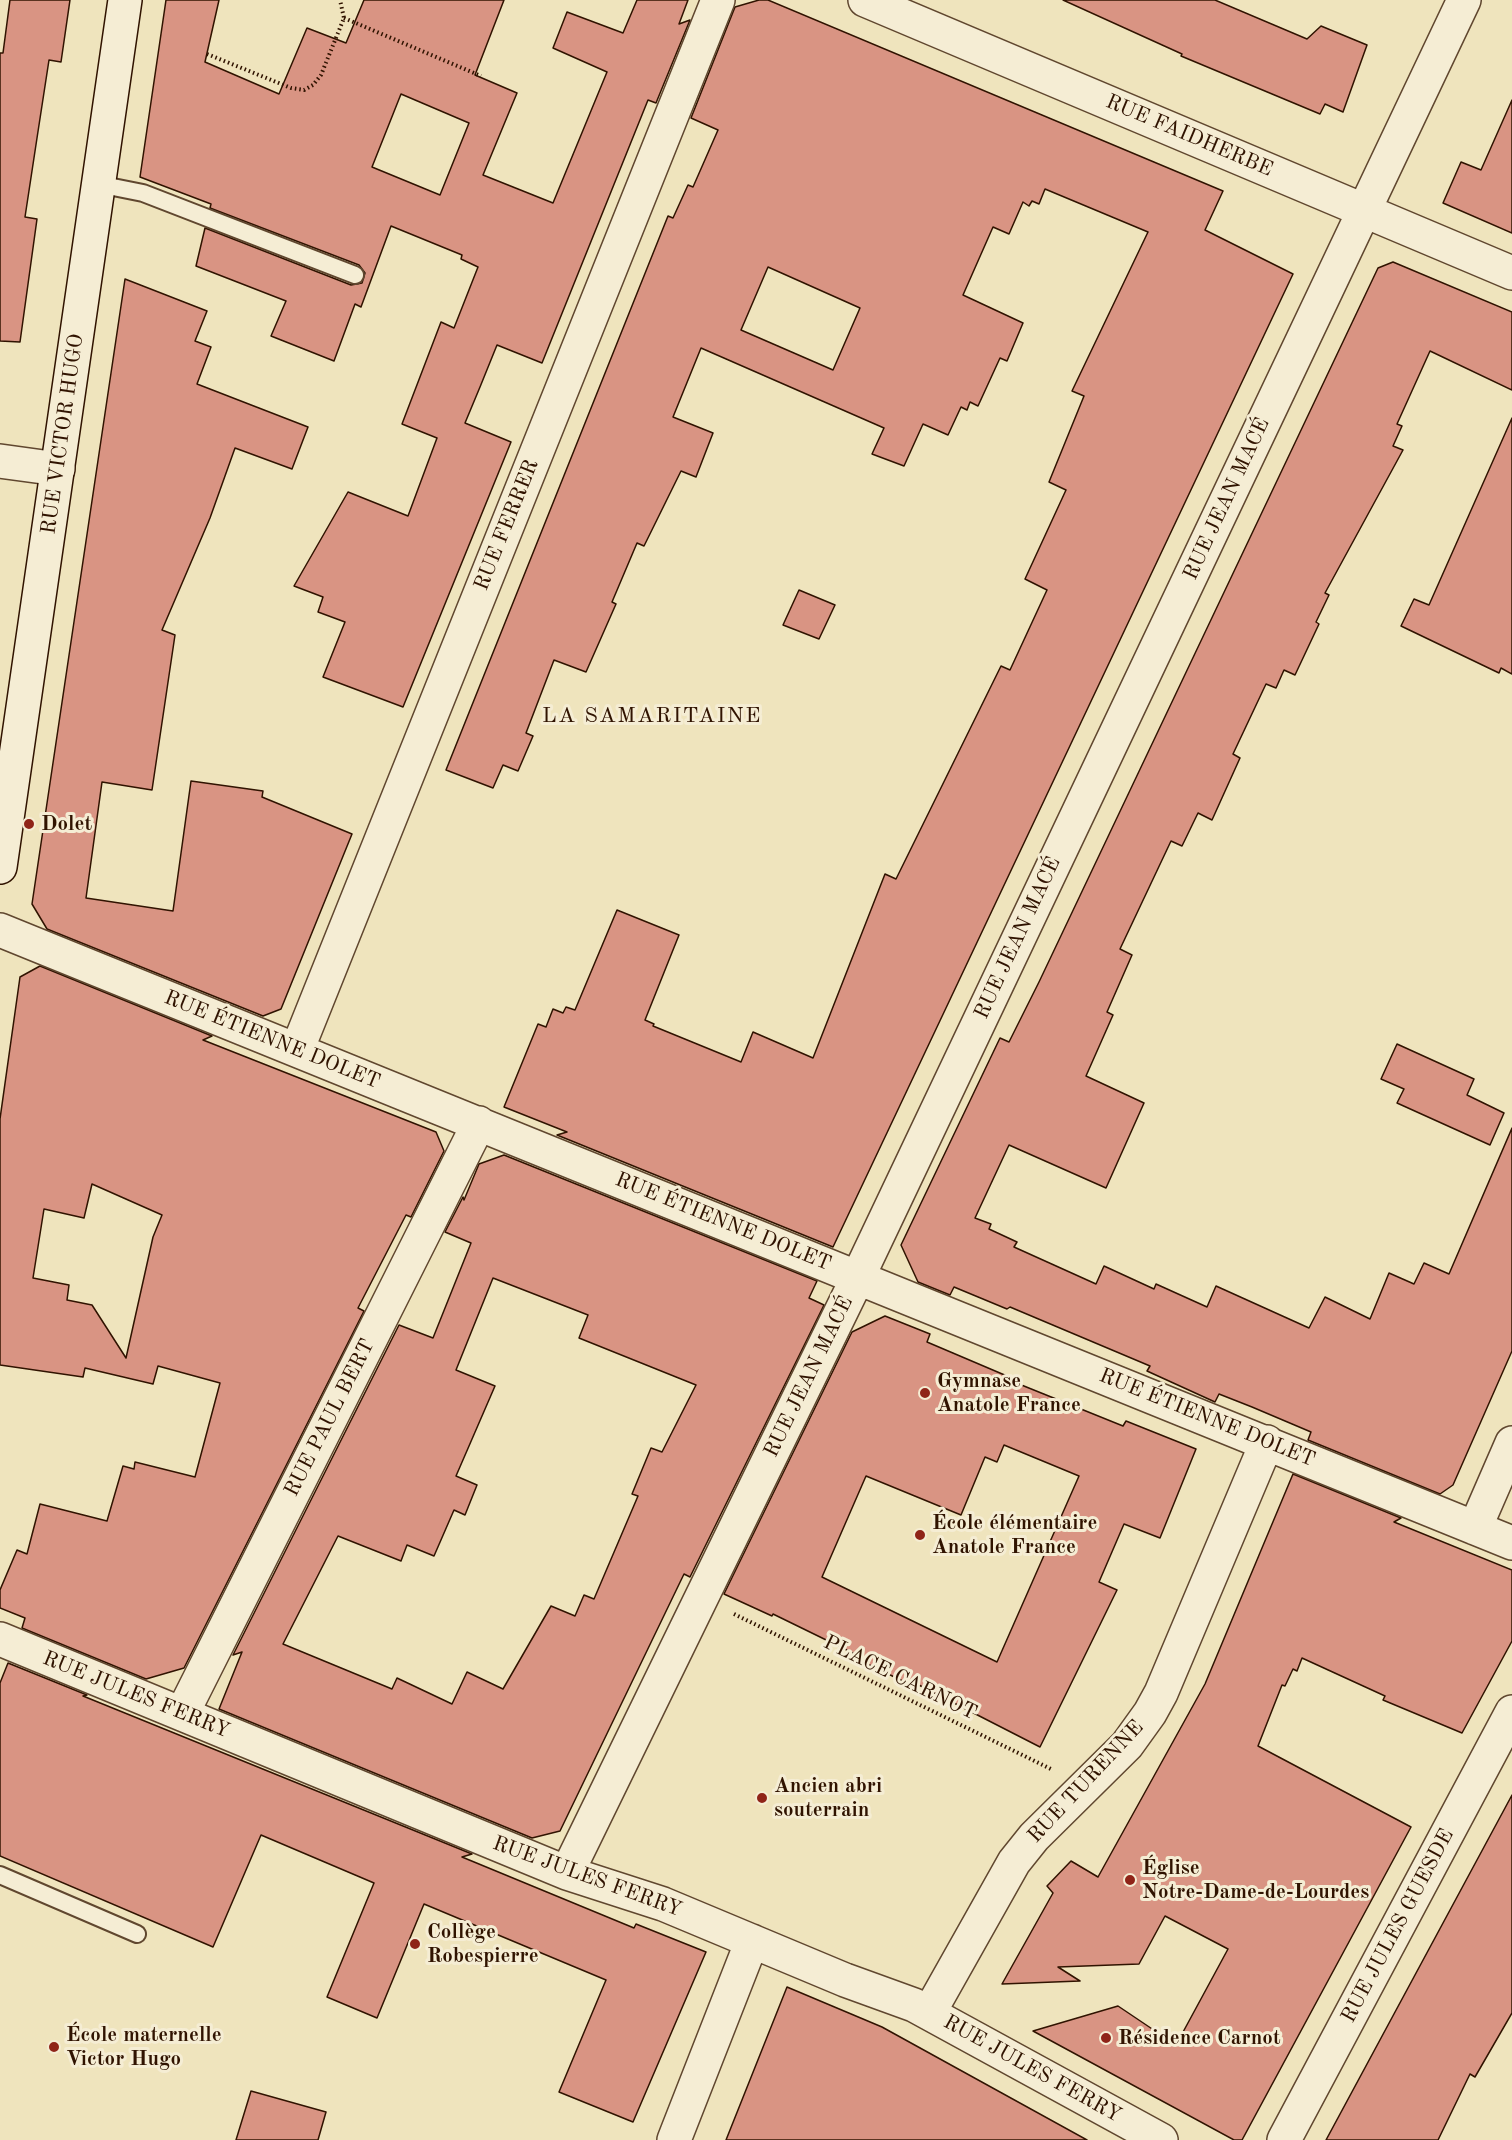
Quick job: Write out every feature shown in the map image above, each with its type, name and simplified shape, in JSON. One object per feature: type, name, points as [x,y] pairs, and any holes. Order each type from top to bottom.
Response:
[{"type":"street","name":"RUE VICTOR HUGO","points":[[0,867],[125,0]]},
{"type":"street","name":"RUE FERRER","points":[[297,1050],[718,0]]},
{"type":"street","name":"RUE FAIDHERBE","points":[[865,0],[1512,273]]},
{"type":"street","name":"RUE JEAN MACÉ","points":[[567,1873],[858,1277],[1464,0]]},
{"type":"street","points":[[0,461],[58,469]]},
{"type":"street","name":"RUE ÉTIENNE DOLET","points":[[0,930],[1512,1543]]},
{"type":"street","name":"RUE PAUL BERT","points":[[182,1714],[479,1123]]},
{"type":"street","name":"RUE TURENNE","points":[[929,2013],[1014,1862],[1127,1745],[1161,1693],[1267,1442]]},
{"type":"street","points":[[1475,1528],[1512,1443]]},
{"type":"street","name":"RUE JULES FERRY","points":[[0,1640],[567,1873],[663,1904],[929,2013],[1161,2140]]},
{"type":"street","name":"RUE JULES GUESDE","points":[[1284,2140],[1512,1712]]},
{"type":"street","points":[[674,2140],[752,1941]]},
{"type":"lane","points":[[98,184],[143,193],[355,275]]},
{"type":"lane","points":[[0,1875],[137,1934]]},
{"type":"path","points":[[207,54],[291,88],[304,90],[313,85],[321,75],[344,18],[340,0]]},
{"type":"path","points":[[344,18],[481,76]]},
{"type":"path","name":"PLACE CARNOT","points":[[701,1597],[1085,1786]]},
{"type":"building","points":[[10,0],[70,0],[61,62],[49,60],[25,217],[37,219],[20,342],[0,341],[0,53],[3,53]]},
{"type":"building","points":[[166,0],[219,0],[205,62],[279,94],[307,28],[346,43],[364,0],[504,0],[475,75],[517,93],[483,175],[553,203],[607,72],[553,48],[567,12],[623,33],[637,0],[688,0],[679,24],[690,20],[656,103],[648,100],[542,363],[497,345],[465,423],[511,442],[403,707],[323,677],[345,622],[318,612],[323,597],[294,586],[348,492],[408,516],[437,438],[402,424],[441,322],[454,328],[478,267],[461,259],[462,255],[391,226],[361,307],[355,304],[334,361],[271,336],[286,301],[196,266],[205,228],[351,285],[362,283],[365,273],[359,265],[210,208],[211,204],[140,177]],"holes":[[[401,94],[469,123],[440,195],[372,167]]]},
{"type":"building","points":[[759,0],[768,0],[1223,191],[1205,230],[1293,274],[833,1247],[557,1135],[567,1132],[504,1107],[538,1024],[546,1027],[553,1009],[563,1013],[566,1007],[575,1010],[617,910],[679,935],[645,1020],[654,1024],[653,1026],[741,1062],[753,1032],[813,1058],[885,874],[896,879],[1001,666],[1010,670],[1047,590],[1025,579],[1066,490],[1049,482],[1084,396],[1072,391],[1148,232],[1045,189],[1039,204],[1032,201],[1029,206],[1023,202],[1009,234],[993,227],[963,295],[1023,323],[1007,361],[1000,358],[978,406],[970,402],[967,410],[961,407],[948,435],[923,424],[904,466],[872,454],[884,428],[701,348],[673,417],[713,433],[696,477],[681,471],[644,546],[637,543],[612,602],[616,604],[586,672],[554,660],[526,733],[533,736],[518,771],[503,765],[493,788],[446,770],[668,216],[673,218],[688,185],[693,187],[718,130],[691,118],[735,7]],"holes":[[[768,267],[860,308],[833,370],[741,330]]]},
{"type":"building","points":[[1063,0],[1215,0],[1307,39],[1321,26],[1367,45],[1343,112],[1325,104],[1320,114],[1181,56],[1182,54]]},
{"type":"building","points":[[1512,100],[1512,233],[1443,203],[1461,162],[1481,170]]},
{"type":"building","points":[[1393,262],[1512,312],[1512,390],[1430,351],[1397,424],[1402,426],[1393,446],[1403,450],[1325,593],[1329,595],[1316,622],[1319,624],[1295,675],[1284,670],[1276,688],[1266,684],[1233,754],[1240,758],[1212,820],[1198,813],[1182,846],[1171,841],[1120,949],[1132,955],[1107,1012],[1113,1015],[1086,1076],[1144,1103],[1106,1188],[1009,1145],[975,1218],[991,1224],[989,1229],[1017,1242],[1014,1247],[1096,1284],[1104,1266],[1154,1289],[1156,1284],[1207,1307],[1216,1286],[1309,1328],[1325,1297],[1370,1319],[1389,1273],[1414,1284],[1424,1263],[1449,1274],[1512,1128],[1512,1351],[1453,1485],[1440,1494],[1308,1440],[1311,1432],[1219,1394],[1215,1402],[1147,1371],[1150,1366],[1010,1307],[1007,1309],[954,1287],[950,1295],[918,1282],[901,1245],[1000,1038],[1009,1042],[1039,982],[1378,268]]},
{"type":"building","points":[[125,279],[207,311],[195,341],[211,347],[197,384],[308,427],[292,469],[235,448],[210,518],[162,630],[175,635],[152,790],[102,782],[86,898],[173,911],[191,781],[263,791],[262,797],[352,834],[281,1009],[263,1016],[47,929],[32,904]]},
{"type":"building","points":[[1512,418],[1512,674],[1501,668],[1499,673],[1401,626],[1414,599],[1429,605]]},
{"type":"building","points":[[799,590],[835,605],[819,639],[783,625]]},
{"type":"building","points":[[40,966],[212,1036],[203,1040],[436,1132],[444,1151],[411,1217],[406,1215],[358,1308],[364,1311],[184,1668],[146,1679],[22,1628],[25,1618],[0,1608],[0,1590],[17,1550],[27,1554],[40,1504],[107,1521],[123,1466],[134,1469],[135,1462],[195,1477],[220,1383],[158,1366],[153,1384],[85,1368],[83,1377],[0,1365],[0,1119],[20,977]],"holes":[[[92,1184],[162,1215],[153,1237],[126,1358],[92,1305],[67,1300],[69,1285],[33,1278],[44,1209],[84,1218]]]},
{"type":"building","points":[[1397,1044],[1474,1079],[1467,1095],[1504,1113],[1490,1145],[1397,1103],[1404,1089],[1381,1079]]},
{"type":"building","points":[[504,1155],[817,1281],[809,1298],[824,1305],[690,1577],[684,1574],[560,1831],[532,1838],[219,1709],[242,1652],[233,1655],[399,1325],[433,1338],[471,1243],[445,1232],[463,1197],[464,1200],[479,1164]],"holes":[[[493,1278],[588,1315],[579,1338],[696,1385],[662,1452],[651,1448],[632,1494],[638,1496],[594,1599],[584,1595],[575,1616],[551,1606],[503,1689],[467,1672],[452,1704],[397,1678],[392,1689],[283,1644],[338,1536],[401,1561],[407,1545],[434,1556],[454,1510],[465,1515],[477,1485],[456,1476],[495,1386],[456,1370]]]},
{"type":"building","name":"École élémentaire Anatole France","points":[[885,1316],[930,1334],[927,1342],[1014,1379],[1014,1382],[1123,1426],[1126,1421],[1196,1449],[1160,1538],[1124,1524],[1099,1582],[1117,1590],[1040,1747],[911,1681],[909,1684],[859,1660],[861,1657],[773,1614],[772,1616],[724,1594],[852,1332]],"holes":[[[1004,1445],[1079,1476],[997,1662],[822,1577],[866,1476],[961,1515],[985,1457],[997,1462]]]},
{"type":"building","points":[[1293,1474],[1401,1518],[1394,1522],[1512,1570],[1512,1641],[1462,1733],[1383,1700],[1385,1696],[1302,1658],[1297,1671],[1293,1669],[1285,1686],[1282,1685],[1258,1746],[1411,1827],[1242,2140],[1234,2140],[1033,2031],[1118,2006],[1176,2045],[1228,1949],[1165,1916],[1139,1964],[1058,1967],[1080,1981],[1002,1984],[1053,1893],[1047,1886],[1071,1861],[1098,1877],[1205,1684]]},
{"type":"building","points":[[8,1663],[87,1695],[83,1696],[472,1854],[462,1857],[634,1928],[636,1924],[706,1952],[633,2122],[559,2092],[606,1980],[424,1904],[377,2018],[327,1997],[374,1883],[261,1835],[213,1947],[0,1856],[0,1683]]},
{"type":"building","points":[[1512,1795],[1512,2013],[1475,2077],[1470,2074],[1438,2140],[1326,2140]]},
{"type":"building","points":[[787,1987],[882,2027],[1087,2140],[726,2140]]},
{"type":"building","points":[[251,2091],[326,2112],[318,2140],[236,2140]]},
{"type":"place","name":"Dolet","points":[[29,824]]},
{"type":"place","name":"Gymnase Anatole France","points":[[925,1393]]},
{"type":"place","name":"École élémentaire Anatole France","points":[[920,1535]]},
{"type":"place","name":"Ancien abri souterrain","points":[[762,1798]]},
{"type":"place","name":"Église Notre-Dame-de-Lourdes","points":[[1130,1880]]},
{"type":"place","name":"Collège Robespierre","points":[[415,1944]]},
{"type":"place","name":"Résidence Carnot","points":[[1106,2038]]},
{"type":"place","name":"École maternelle Victor Hugo","points":[[54,2047]]},
{"type":"district","name":"LA SAMARITAINE","points":[[652,716]]}]
